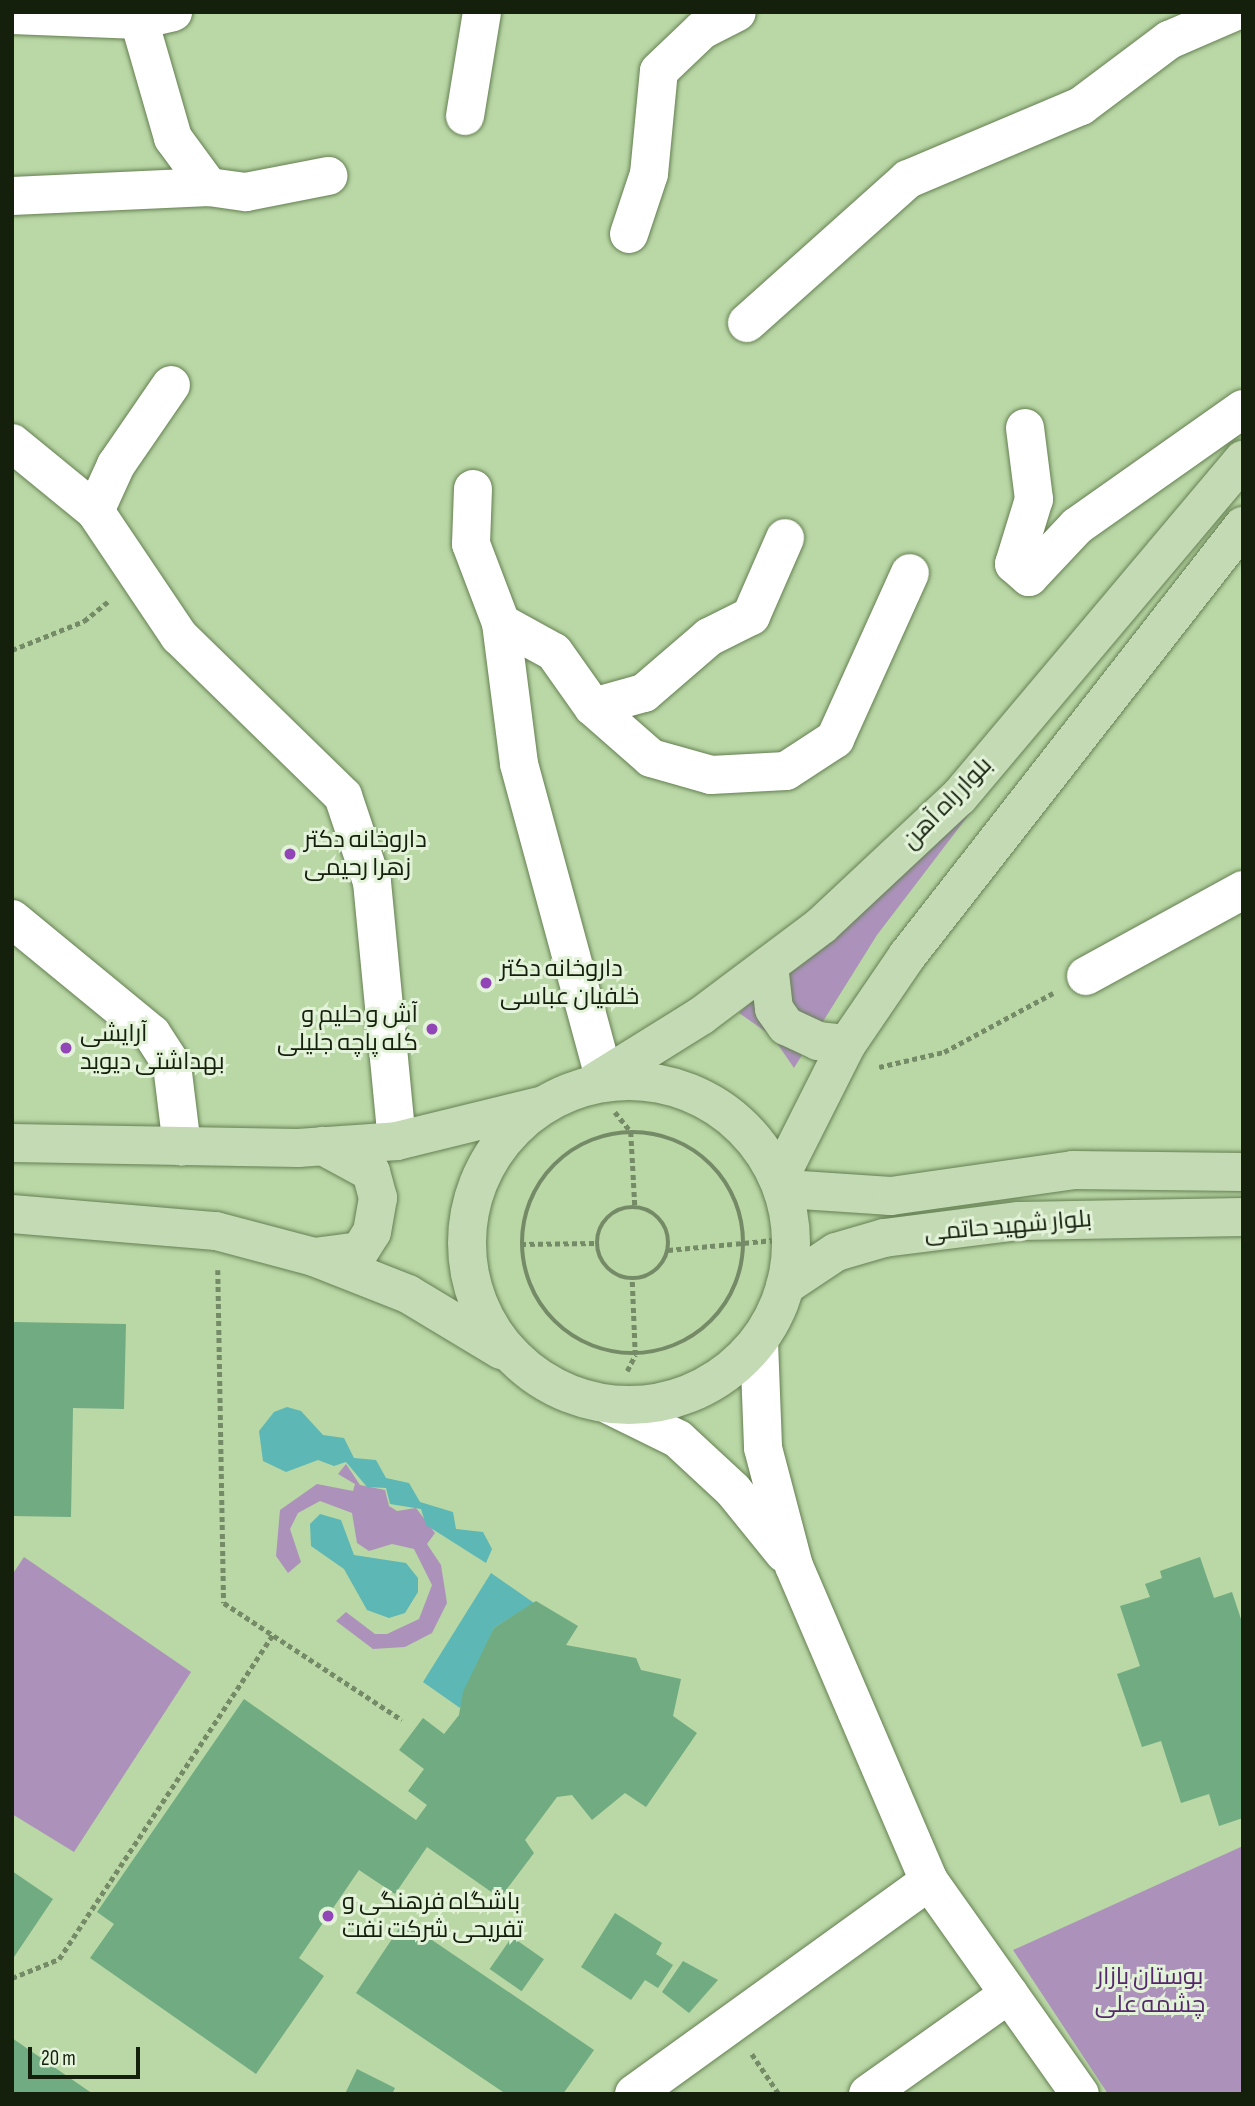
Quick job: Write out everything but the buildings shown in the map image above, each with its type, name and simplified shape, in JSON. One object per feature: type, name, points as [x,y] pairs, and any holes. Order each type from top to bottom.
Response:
[{"type":"main road","name":"بلوار راه آهن","points":[[599,1080],[822,925],[959,797],[1243,460]]},
{"type":"main road","points":[[783,1184],[847,1044],[907,956],[1243,526]]},
{"type":"main road","points":[[768,965],[774,1009],[786,1026],[818,1041],[847,1044]]},
{"type":"main road","points":[[12,1143],[323,1146],[397,1141],[541,1106],[599,1080],[650,1080],[704,1097],[748,1131],[783,1184],[793,1238],[785,1286],[759,1342],[718,1381],[665,1402],[609,1405],[555,1389],[510,1355],[408,1294],[314,1257],[216,1231],[12,1214]]},
{"type":"main road","points":[[510,1355],[483,1316],[468,1271],[467,1224],[480,1178],[505,1137],[541,1106]]},
{"type":"main road","points":[[314,1257],[360,1251],[372,1232],[378,1198],[371,1172],[323,1146]]},
{"type":"main road","name":"بلوار شهید حاتمی","points":[[783,1184],[891,1196],[1073,1170],[1243,1171]]},
{"type":"main road","name":"بلوار شهید حاتمی","points":[[785,1286],[836,1252],[884,1238],[1019,1221],[1243,1217]]},
{"type":"street","points":[[465,116],[482,12]]},
{"type":"street","points":[[629,234],[649,174],[659,71],[702,30],[737,12]]},
{"type":"street","points":[[747,323],[908,179],[1081,106],[1169,40],[1234,12]]},
{"type":"street","points":[[12,15],[156,16],[173,138],[209,187]]},
{"type":"street","points":[[12,196],[209,187],[246,192],[328,176]]},
{"type":"street","points":[[96,511],[116,465],[171,385]]},
{"type":"street","points":[[1025,428],[1034,499],[1014,564],[1029,578],[1077,526],[1243,409]]},
{"type":"street","points":[[12,443],[96,511],[179,636],[343,796],[372,882],[397,1141]]},
{"type":"street","points":[[473,489],[471,544],[501,623],[519,764],[599,1080]]},
{"type":"street","points":[[593,707],[644,693],[709,637],[751,616],[785,538]]},
{"type":"street","points":[[501,623],[554,652],[593,707],[651,758],[711,775],[786,771],[835,739],[910,573]]},
{"type":"street","points":[[1086,976],[1243,890]]},
{"type":"street","points":[[12,919],[152,1034],[172,1065],[181,1146]]},
{"type":"street","points":[[759,1342],[763,1448],[794,1566],[929,1881],[1080,2094]]},
{"type":"street","points":[[609,1405],[678,1439],[733,1490],[794,1566]]},
{"type":"street","points":[[634,2094],[929,1881]]},
{"type":"street","points":[[868,2094],[1009,1994]]},
{"type":"path","points":[[12,650],[85,621],[139,576]]},
{"type":"path","points":[[831,1078],[944,1052],[1086,976]]},
{"type":"path","points":[[599,1080],[631,1132],[635,1207]]},
{"type":"path","points":[[631,1132],[677,1139],[708,1159],[731,1188],[743,1243],[732,1296],[709,1325],[679,1345],[635,1355],[606,1352],[573,1338],[545,1313],[527,1281],[520,1244],[526,1208],[544,1175],[571,1150],[604,1134],[631,1132]]},
{"type":"path","points":[[635,1207],[664,1225],[668,1250],[657,1270],[632,1279],[604,1266],[597,1244],[604,1221],[635,1207]]},
{"type":"path","points":[[216,1231],[224,1603],[402,1720]]},
{"type":"path","points":[[668,1250],[793,1238]]},
{"type":"path","points":[[520,1244],[597,1244]]},
{"type":"path","points":[[609,1405],[635,1355],[632,1279]]},
{"type":"path","points":[[12,1978],[59,1959],[273,1635]]},
{"type":"path","points":[[732,2023],[779,2094]]},
{"type":"green space","points":[[974,808],[877,935],[794,1068],[772,1036],[739,1013],[950,818]]},
{"type":"green space","points":[[346,1464],[360,1485],[385,1490],[389,1506],[397,1511],[416,1508],[435,1533],[427,1544],[441,1565],[447,1603],[432,1633],[405,1647],[373,1649],[336,1621],[346,1612],[375,1634],[387,1634],[419,1619],[432,1585],[414,1549],[392,1544],[369,1551],[357,1543],[352,1513],[320,1501],[298,1513],[290,1529],[301,1562],[288,1573],[276,1556],[280,1510],[317,1484],[353,1491],[355,1484],[338,1474]]},
{"type":"green space","points":[[24,1557],[191,1672],[74,1852],[12,1814],[12,1575]]},
{"type":"green space","name":"بوستان بازار چشمه علی","points":[[1243,1846],[1243,2094],[1108,2094],[1013,1950]]},
{"type":"water","points":[[287,1407],[301,1411],[323,1435],[344,1438],[354,1458],[376,1460],[386,1478],[409,1483],[420,1502],[453,1512],[456,1529],[483,1532],[492,1549],[486,1563],[426,1525],[421,1509],[390,1504],[386,1488],[367,1487],[346,1462],[334,1466],[318,1460],[286,1472],[263,1461],[259,1431],[274,1412]]},
{"type":"water","points":[[320,1514],[341,1520],[354,1555],[406,1563],[418,1578],[418,1592],[405,1613],[389,1618],[367,1610],[344,1569],[311,1546],[310,1524]]},
{"type":"water","points":[[491,1573],[534,1603],[494,1628],[460,1708],[423,1682]]},
{"type":"place","name":"داروخانه دکتر زهرا رحیمی","points":[[290,854]]},
{"type":"place","name":"داروخانه دکتر خلفیان عباسی","points":[[486,983]]},
{"type":"place","name":"آش و حلیم و کله پاچه جلیلی","points":[[432,1029]]},
{"type":"place","name":"آرایشی بهداشتی دیوید","points":[[66,1048]]},
{"type":"place","name":"باشگاه فرهنگی و تفریحی شرکت نفت","points":[[328,1916]]}]
